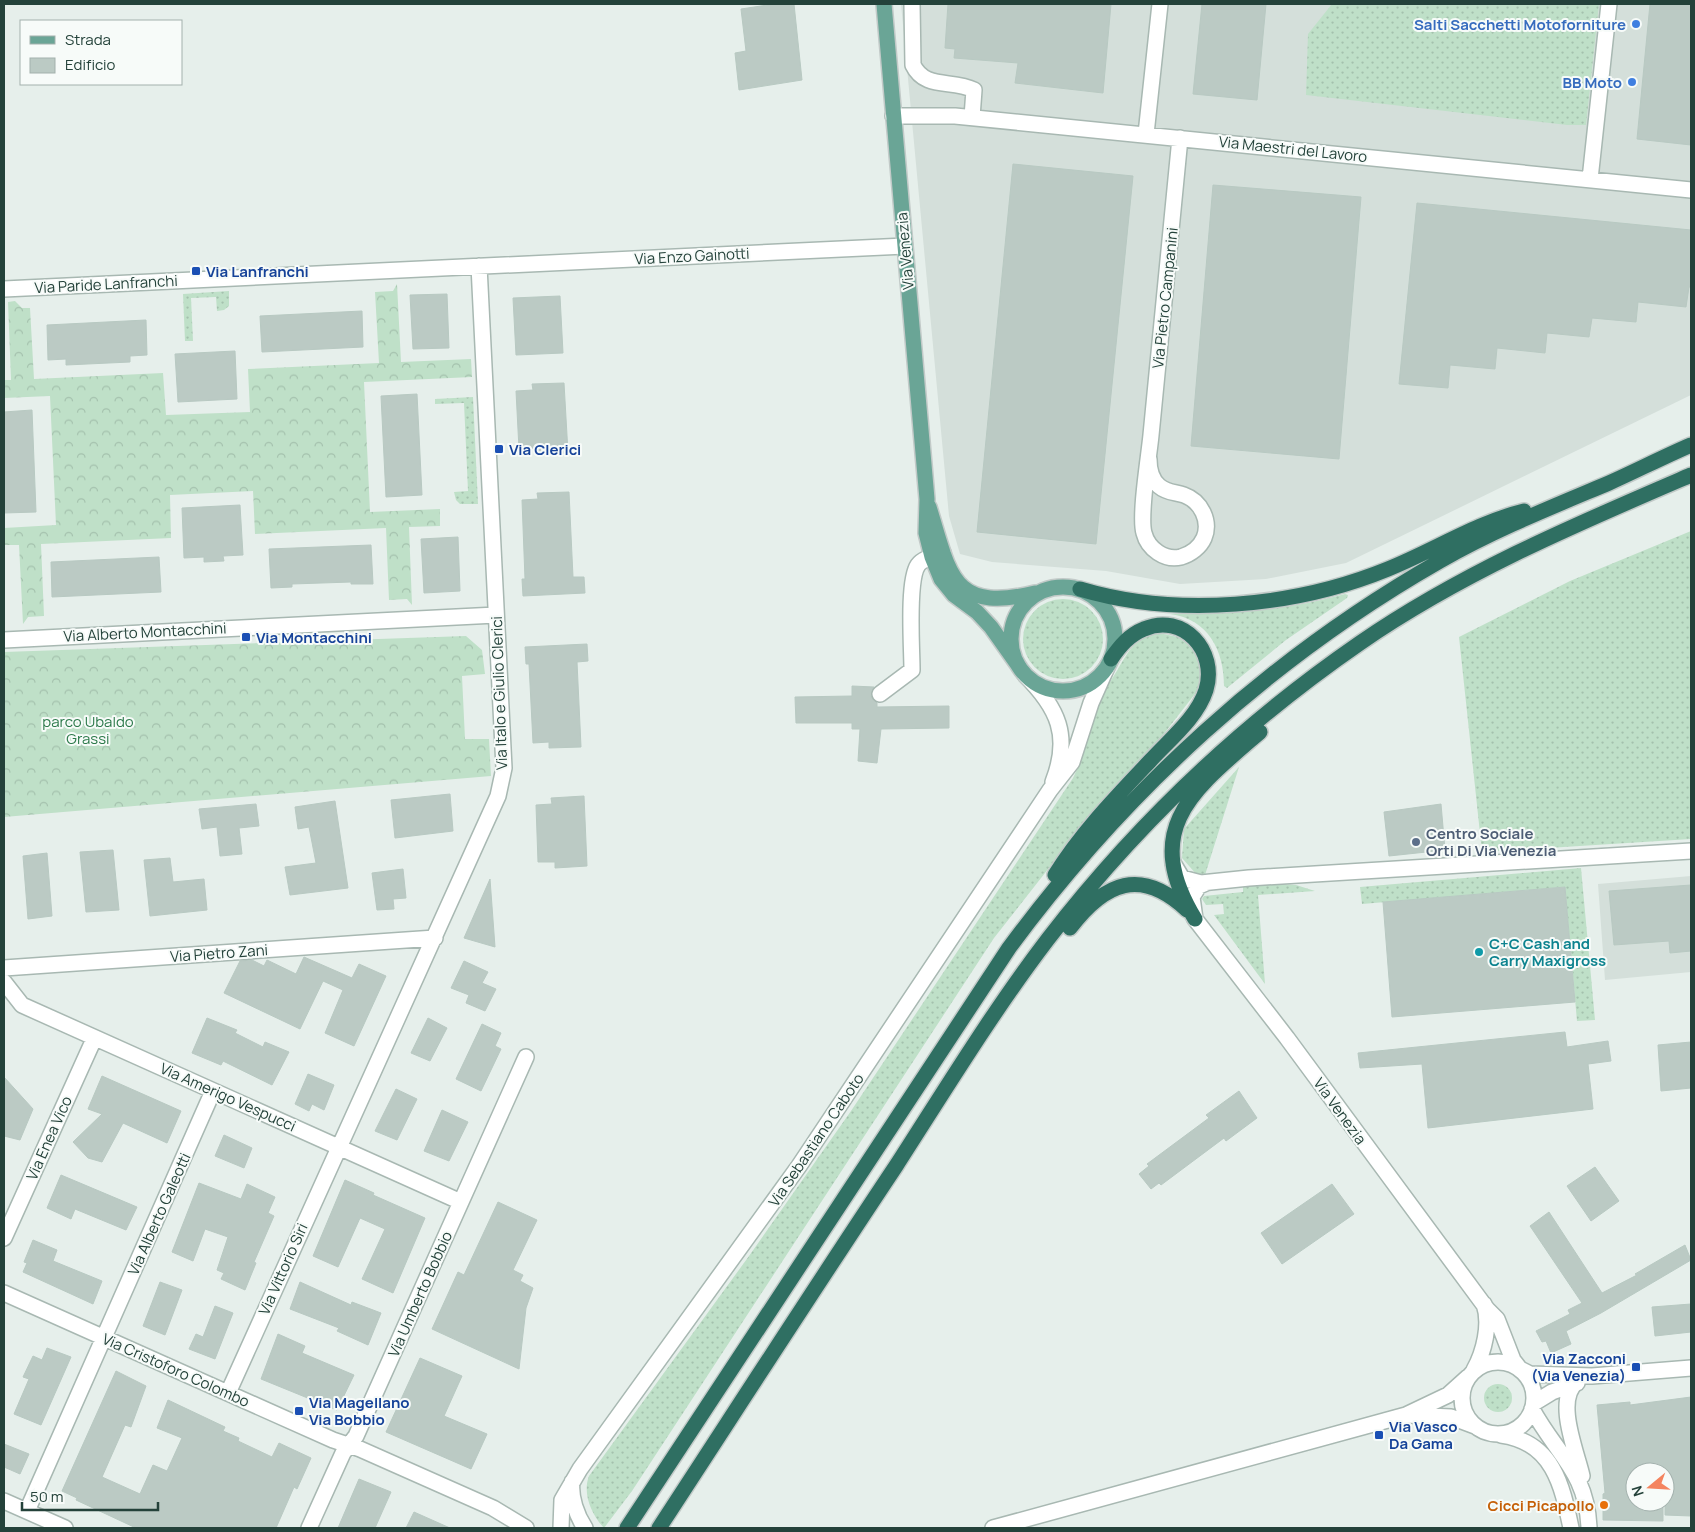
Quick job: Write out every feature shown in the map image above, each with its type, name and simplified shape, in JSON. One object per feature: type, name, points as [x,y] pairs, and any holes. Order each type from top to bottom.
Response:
[{"type":"highway","points":[[1028,922],[1078,860],[1138,794],[1217,720],[1274,674],[1343,623],[1408,580],[1476,542],[1691,444]]},
{"type":"highway","points":[[659,1528],[1022,974],[1070,911],[1149,822],[1235,740],[1297,689],[1347,652],[1411,609],[1474,573],[1691,475]]},
{"type":"highway","points":[[1080,589],[1115,598],[1176,604],[1229,603],[1303,594],[1372,576],[1501,518],[1580,494]]},
{"type":"highway","points":[[627,1528],[938,1053],[1028,922],[1076,845],[1192,714],[1206,691],[1209,668],[1207,658],[1197,640],[1180,629],[1162,625],[1145,628],[1122,643],[1109,663]]},
{"type":"highway","points":[[1195,919],[1181,893],[1172,860],[1171,844],[1174,826],[1183,810],[1197,792],[1347,652]]},
{"type":"highway","points":[[979,1039],[1019,995],[1084,911],[1106,892],[1130,884],[1146,884],[1173,898],[1195,919]]},
{"type":"main road","name":"Via Venezia","points":[[884,4],[927,499],[941,579],[950,590],[982,616],[1002,640],[1023,672],[1039,686],[1064,691],[1089,684],[1109,663]]},
{"type":"main road","name":"Via Venezia","points":[[937,555],[968,591],[982,598],[1011,598],[1046,589],[1063,587],[1080,589]]},
{"type":"main road","points":[[1023,672],[1013,652],[1012,626],[1025,604],[1046,589]]},
{"type":"main road","points":[[1080,589],[1101,603],[1111,618],[1115,634],[1109,663]]},
{"type":"street","points":[[912,4],[913,65],[917,73],[923,79],[974,90],[972,117]]},
{"type":"street","points":[[1146,134],[1160,4]]},
{"type":"street","points":[[1590,179],[1610,4]]},
{"type":"street","name":"Via Maestri del Lavoro","points":[[893,116],[929,114],[972,117],[1691,190]]},
{"type":"street","name":"Via Pietro Campanini","points":[[1149,459],[1153,478],[1160,486],[1168,492],[1183,495],[1193,500],[1201,507],[1205,517],[1204,538],[1194,550],[1181,557],[1171,557],[1157,552],[1146,541],[1143,531],[1149,459],[1180,138]]},
{"type":"street","name":"Via Enzo Gainotti","points":[[479,266],[905,246]]},
{"type":"street","name":"Via Paride Lanfranchi","points":[[4,288],[479,266]]},
{"type":"street","name":"Via Italo e Giulio Clerici","points":[[338,1146],[435,938],[498,796],[504,768],[479,266]]},
{"type":"street","points":[[880,694],[912,670],[912,586],[917,566],[924,560],[937,555]]},
{"type":"street","name":"Via Alberto Montacchini","points":[[4,640],[496,615]]},
{"type":"street","name":"Via Sebastiano Caboto","points":[[561,1528],[562,1500],[584,1463],[799,1166],[1050,790],[1072,762],[1091,703],[1109,663]]},
{"type":"street","name":"Via Sebastiano Caboto","points":[[1023,672],[1049,702],[1057,717],[1061,732],[1061,752],[1050,790]]},
{"type":"street","points":[[1172,860],[1175,870],[1182,878],[1195,883],[1206,883],[1249,878],[1691,852]]},
{"type":"street","points":[[1195,919],[1192,897],[1199,886],[1206,883]]},
{"type":"street","name":"Via Venezia","points":[[1195,919],[1287,1038],[1484,1304],[1498,1319],[1505,1346],[1532,1387],[1533,1406],[1544,1430],[1573,1468],[1587,1502],[1589,1528]]},
{"type":"street","name":"Via Pietro Zani","points":[[4,968],[435,938]]},
{"type":"street","name":"Via Amerigo Vespucci","points":[[4,982],[22,1005],[94,1039],[213,1090],[461,1202]]},
{"type":"street","name":"Via Enea Vico","points":[[4,1238],[94,1039]]},
{"type":"street","name":"Via Umberto Bobbio","points":[[309,1528],[348,1445],[356,1436],[526,1057]]},
{"type":"street","name":"Via Alberto Galeotti","points":[[27,1511],[213,1090]]},
{"type":"street","name":"Via Vittorio Siri","points":[[228,1393],[338,1146]]},
{"type":"street","name":"Via Cristoforo Colombo","points":[[4,1293],[493,1508],[526,1528]]},
{"type":"street","points":[[1480,1430],[1468,1418],[1464,1410],[1462,1393],[1484,1343],[1486,1316],[1484,1304]]},
{"type":"street","points":[[993,1528],[1406,1415],[1448,1395],[1471,1374],[1490,1362],[1499,1362],[1535,1375],[1592,1376],[1691,1368]]},
{"type":"street","points":[[1497,1434],[1519,1427],[1533,1406],[1552,1392],[1592,1376]]},
{"type":"street","points":[[1577,1382],[1568,1394],[1566,1409],[1587,1502]]},
{"type":"street","points":[[1406,1415],[1451,1417],[1480,1430],[1519,1439],[1538,1451],[1556,1459],[1574,1495],[1582,1528]]},
{"type":"street","points":[[1538,1451],[1549,1462],[1557,1476],[1571,1528]]},
{"type":"street","points":[[572,1482],[572,1495],[579,1517],[585,1528]]},
{"type":"street","points":[[4,1501],[65,1528]]},
{"type":"shaded area","points":[[901,4],[1691,4],[1691,395],[1346,563],[1266,579],[1180,584],[1106,571],[992,562],[960,554],[949,516]]},
{"type":"shaded area","points":[[1691,876],[1691,972],[1605,980],[1598,884]]},
{"type":"green space","points":[[1332,4],[1599,4],[1586,125],[1567,125],[1306,95],[1308,34]]},
{"type":"green space","points":[[397,284],[401,362],[471,359],[472,377],[364,382],[370,512],[440,509],[440,526],[409,527],[412,605],[407,599],[389,600],[386,528],[255,534],[253,491],[170,495],[171,538],[41,544],[44,616],[28,617],[23,624],[19,545],[4,545],[4,528],[56,525],[50,396],[4,398],[4,380],[11,380],[8,302],[15,301],[22,308],[30,308],[34,379],[163,373],[166,415],[250,412],[248,369],[379,363],[375,292],[393,291]]},
{"type":"green space","points":[[229,291],[229,306],[224,310],[217,311],[216,297],[191,298],[193,341],[185,341],[183,294]]},
{"type":"green space","points":[[473,397],[478,504],[460,504],[456,500],[454,492],[468,491],[464,403],[435,404],[435,399]]},
{"type":"green space","points":[[1691,531],[1691,839],[1482,852],[1459,637],[1570,581]]},
{"type":"green space","points":[[1345,594],[1348,595],[1347,598],[1286,640],[1227,688],[1224,686],[1221,660],[1211,638],[1204,629],[1194,622],[1170,614],[1214,614],[1280,608]]},
{"type":"green space","points":[[1063,599],[1078,602],[1091,611],[1100,624],[1103,639],[1100,654],[1091,667],[1078,676],[1063,679],[1048,676],[1035,667],[1026,654],[1023,639],[1026,624],[1035,611],[1048,602]]},
{"type":"green space","points":[[1159,633],[1178,637],[1194,649],[1200,661],[1201,678],[1198,690],[1163,735],[1081,827],[994,938],[632,1491],[604,1528],[589,1504],[587,1483],[589,1476],[749,1256],[851,1111],[1073,778],[1081,760],[1097,705],[1126,656],[1139,641]]},
{"type":"green space","name":"parco Ubaldo Grassi","points":[[466,636],[482,650],[485,674],[462,676],[465,739],[489,739],[491,776],[4,817],[4,652]]},
{"type":"green space","points":[[1239,767],[1205,875],[1197,875],[1182,858],[1184,829]]},
{"type":"green space","points":[[1581,868],[1595,1020],[1577,1021],[1565,887],[1362,904],[1360,887]]},
{"type":"green space","points":[[1243,884],[1296,885],[1315,891],[1258,895],[1265,984],[1214,915],[1224,914],[1223,904],[1206,905],[1202,899],[1204,896],[1243,892]]},
{"type":"green space","points":[[1498,1384],[1508,1388],[1512,1398],[1508,1408],[1498,1412],[1488,1408],[1484,1398],[1488,1388]]},
{"type":"building","points":[[774,4],[794,4],[802,80],[739,90],[735,53],[746,51],[741,9]]},
{"type":"building","points":[[948,4],[1111,4],[1103,93],[1015,83],[1018,63],[954,58],[955,49],[945,48]]},
{"type":"building","points":[[1202,4],[1266,4],[1257,100],[1193,94]]},
{"type":"building","points":[[1650,4],[1691,4],[1691,145],[1637,139]]},
{"type":"building","points":[[1013,164],[1133,176],[1096,544],[977,532]]},
{"type":"building","points":[[1213,185],[1361,197],[1339,459],[1191,446]]},
{"type":"building","points":[[1417,203],[1691,230],[1691,287],[1689,287],[1686,307],[1638,302],[1636,322],[1592,318],[1589,337],[1547,333],[1545,353],[1497,348],[1495,369],[1450,365],[1448,388],[1399,384]]},
{"type":"building","points":[[447,294],[449,348],[413,349],[410,295]]},
{"type":"building","points":[[560,296],[563,353],[516,355],[513,298]]},
{"type":"building","points":[[362,311],[363,347],[262,352],[260,316]]},
{"type":"building","points":[[146,320],[147,355],[130,356],[130,362],[66,365],[66,359],[48,360],[47,325]]},
{"type":"building","points":[[235,351],[237,399],[178,402],[175,354]]},
{"type":"building","points":[[564,383],[568,453],[536,454],[535,448],[519,449],[516,391],[533,390],[532,384]]},
{"type":"building","points":[[417,394],[422,495],[386,497],[381,396]]},
{"type":"building","points":[[32,410],[36,512],[4,513],[4,412]]},
{"type":"building","points":[[569,492],[573,577],[584,577],[585,593],[523,596],[522,579],[525,579],[522,500],[538,499],[537,493]]},
{"type":"building","points":[[240,505],[243,555],[223,556],[224,561],[204,562],[204,557],[184,558],[182,508]]},
{"type":"building","points":[[458,537],[460,591],[424,593],[421,539]]},
{"type":"building","points":[[371,545],[373,584],[351,584],[351,582],[292,584],[292,587],[271,588],[269,549]]},
{"type":"building","points":[[159,557],[161,592],[52,597],[51,562]]},
{"type":"building","points":[[587,644],[588,661],[577,662],[581,747],[549,748],[549,742],[533,743],[529,664],[526,664],[525,647]]},
{"type":"building","points":[[852,686],[874,687],[871,696],[877,703],[877,707],[949,706],[949,728],[881,729],[877,763],[858,761],[860,729],[852,729],[852,723],[796,723],[795,697],[852,696]]},
{"type":"building","points":[[450,794],[453,831],[395,838],[391,800]]},
{"type":"building","points":[[584,796],[587,866],[555,868],[555,862],[538,862],[536,805],[552,804],[551,798]]},
{"type":"building","points":[[335,801],[348,888],[290,895],[285,867],[316,863],[309,827],[298,829],[295,807]]},
{"type":"building","points":[[256,804],[259,826],[239,828],[242,854],[220,856],[217,827],[202,829],[199,809]]},
{"type":"building","points":[[1441,804],[1445,850],[1389,856],[1384,812]]},
{"type":"building","points":[[113,850],[119,910],[86,912],[80,852]]},
{"type":"building","points":[[47,853],[52,916],[28,919],[23,856]]},
{"type":"building","points":[[170,858],[173,882],[204,879],[207,910],[150,916],[144,860]]},
{"type":"building","points":[[403,869],[406,898],[393,899],[394,909],[377,910],[372,873]]},
{"type":"building","points":[[490,879],[495,947],[464,938]]},
{"type":"building","points":[[1691,885],[1691,951],[1670,953],[1669,941],[1614,945],[1609,891]]},
{"type":"building","name":"C+C Cash and Carry Maxigross","points":[[1565,887],[1575,1002],[1392,1017],[1383,902]]},
{"type":"building","points":[[304,957],[352,978],[359,964],[386,976],[354,1046],[325,1033],[343,990],[323,981],[300,1029],[224,993],[240,961],[252,960],[264,966],[267,960],[296,974]]},
{"type":"building","points":[[464,961],[488,972],[482,983],[496,989],[485,1011],[466,1003],[469,995],[451,988]]},
{"type":"building","points":[[207,1018],[237,1030],[235,1033],[263,1047],[265,1042],[289,1052],[272,1085],[223,1061],[221,1065],[192,1053]]},
{"type":"building","points":[[428,1018],[447,1028],[430,1061],[411,1053]]},
{"type":"building","points":[[482,1024],[501,1033],[495,1046],[501,1049],[481,1091],[456,1079]]},
{"type":"building","points":[[1565,1032],[1567,1047],[1608,1041],[1611,1061],[1588,1064],[1593,1109],[1428,1128],[1422,1064],[1360,1068],[1358,1053]]},
{"type":"building","points":[[1691,1042],[1691,1088],[1661,1091],[1658,1045]]},
{"type":"building","points":[[308,1074],[334,1085],[324,1110],[312,1104],[309,1111],[295,1104]]},
{"type":"building","points":[[102,1076],[181,1111],[167,1143],[123,1123],[102,1162],[88,1158],[73,1142],[102,1114],[88,1109]]},
{"type":"building","points":[[4,1077],[33,1109],[20,1140],[4,1136]]},
{"type":"building","points":[[396,1089],[417,1099],[397,1140],[375,1131]]},
{"type":"building","points":[[1239,1091],[1257,1118],[1226,1141],[1224,1138],[1161,1185],[1159,1183],[1151,1189],[1139,1174],[1149,1166],[1147,1164],[1209,1118],[1206,1115]]},
{"type":"building","points":[[442,1110],[468,1122],[449,1161],[424,1151]]},
{"type":"building","points":[[224,1135],[252,1148],[244,1168],[215,1156]]},
{"type":"building","points":[[1595,1167],[1619,1201],[1591,1221],[1567,1186]]},
{"type":"building","points":[[61,1175],[137,1207],[126,1230],[75,1209],[71,1219],[47,1208]]},
{"type":"building","points":[[345,1180],[374,1193],[373,1195],[425,1218],[393,1293],[362,1279],[385,1229],[360,1218],[338,1267],[313,1256]]},
{"type":"building","points":[[199,1183],[241,1199],[247,1184],[275,1197],[268,1213],[274,1216],[254,1262],[256,1263],[245,1290],[221,1279],[224,1273],[217,1270],[228,1237],[205,1229],[193,1261],[172,1252]]},
{"type":"building","points":[[1332,1184],[1354,1214],[1282,1264],[1261,1233]]},
{"type":"building","points":[[498,1202],[537,1220],[513,1270],[523,1275],[520,1281],[533,1288],[526,1308],[519,1369],[432,1329],[458,1272],[464,1275]]},
{"type":"building","points":[[1549,1212],[1602,1293],[1637,1275],[1635,1274],[1685,1245],[1691,1260],[1601,1313],[1566,1331],[1571,1344],[1551,1353],[1546,1341],[1542,1342],[1536,1331],[1570,1314],[1568,1310],[1582,1303],[1530,1226]]},
{"type":"building","points":[[33,1240],[57,1250],[53,1261],[102,1281],[93,1304],[23,1272],[27,1263],[24,1262]]},
{"type":"building","points":[[160,1282],[182,1290],[165,1335],[143,1326]]},
{"type":"building","points":[[300,1282],[351,1305],[352,1302],[381,1313],[368,1345],[337,1331],[339,1328],[290,1309]]},
{"type":"building","points":[[1691,1304],[1691,1332],[1655,1336],[1652,1307]]},
{"type":"building","points":[[215,1306],[233,1313],[215,1359],[189,1349],[196,1334],[203,1337]]},
{"type":"building","points":[[278,1334],[305,1346],[302,1353],[354,1375],[337,1410],[261,1379]]},
{"type":"building","points":[[47,1348],[71,1357],[41,1425],[14,1414],[29,1379],[23,1377],[33,1356],[42,1360]]},
{"type":"building","points":[[420,1358],[462,1376],[444,1416],[487,1434],[471,1469],[386,1432]]},
{"type":"building","points":[[116,1371],[146,1386],[131,1427],[125,1425],[102,1477],[140,1494],[153,1465],[167,1471],[182,1438],[157,1428],[168,1400],[225,1427],[223,1431],[239,1438],[238,1441],[272,1457],[279,1443],[311,1458],[297,1489],[294,1487],[276,1528],[136,1528],[76,1500],[77,1498],[62,1491]]},
{"type":"building","points":[[1691,1397],[1691,1516],[1665,1515],[1665,1512],[1675,1512],[1675,1462],[1625,1462],[1625,1512],[1663,1512],[1663,1521],[1603,1520],[1603,1494],[1605,1493],[1597,1405],[1630,1402],[1630,1405]]},
{"type":"building","points":[[4,1444],[29,1454],[20,1474],[4,1467]]},
{"type":"building","points":[[359,1479],[391,1492],[375,1528],[338,1528]]},
{"type":"building","points":[[414,1512],[450,1528],[406,1528]]},
{"type":"place","name":"Salti Sacchetti Motoforniture","points":[[1636,24]]},
{"type":"place","name":"BB Moto","points":[[1632,82]]},
{"type":"place","name":"Via Lanfranchi","points":[[196,271]]},
{"type":"place","name":"Via Clerici","points":[[499,449]]},
{"type":"place","name":"Via Montacchini","points":[[246,637]]},
{"type":"place","name":"Centro Sociale Orti Di Via Venezia","points":[[1416,842]]},
{"type":"place","name":"C+C Cash and Carry Maxigross","points":[[1479,952]]},
{"type":"place","name":"Via Zacconi (Via Venezia)","points":[[1636,1367]]},
{"type":"place","name":"Via Magellano Via Bobbio","points":[[299,1411]]},
{"type":"place","name":"Via Vasco Da Gama","points":[[1379,1435]]},
{"type":"place","name":"Cicci Picapollo","points":[[1604,1505]]}]
